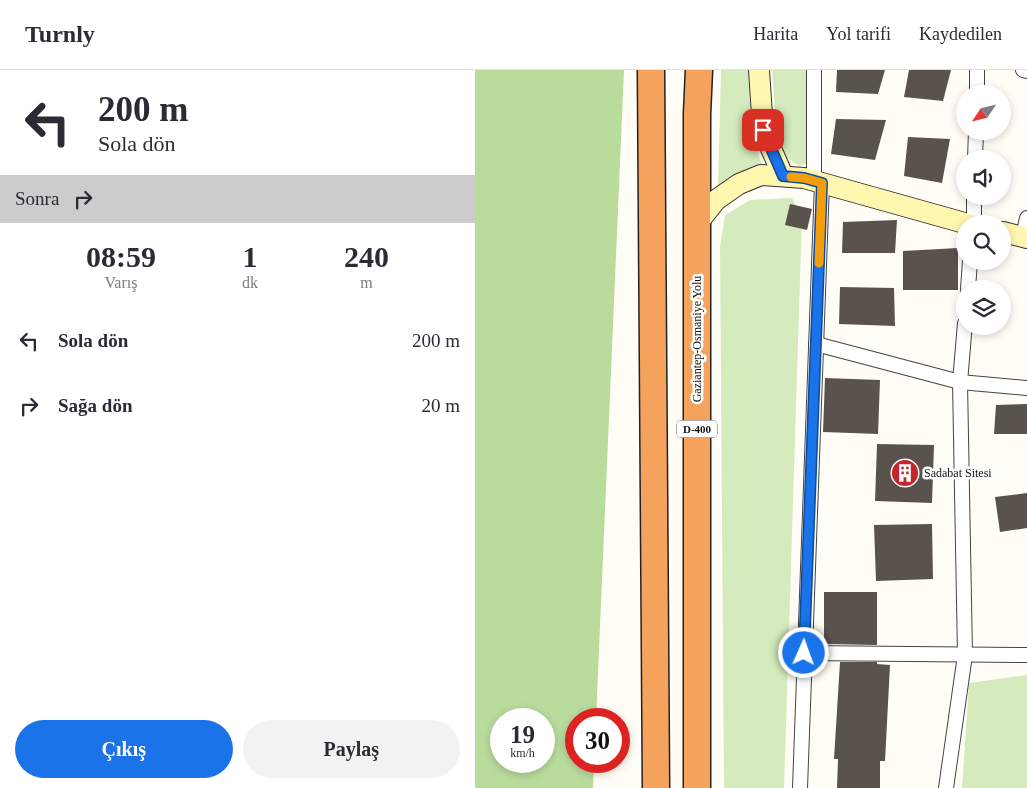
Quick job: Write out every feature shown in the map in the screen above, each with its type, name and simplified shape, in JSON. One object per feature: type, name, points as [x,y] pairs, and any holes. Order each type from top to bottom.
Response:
[{"type":"highway","points":[[651,70],[656,788]]},
{"type":"highway","name":"Gaziantep-Osmaniye Yolu","points":[[697,788],[697,224],[699,70]]},
{"type":"street","points":[[759,70],[763,130],[783,176]]},
{"type":"street","points":[[800,788],[816,344],[818,181],[815,70]]},
{"type":"street","points":[[977,70],[977,85]]},
{"type":"street","points":[[1023,70],[1027,71]]},
{"type":"street","points":[[697,224],[716,200],[739,184],[761,175],[804,178],[818,181],[956,221]]},
{"type":"street","points":[[1011,232],[1026,231]]},
{"type":"street","points":[[947,788],[965,655],[960,382],[964,335]]},
{"type":"street","points":[[816,344],[960,382],[1027,388]]},
{"type":"street","points":[[804,653],[1027,654]]},
{"type":"green space","points":[[475,70],[624,70],[596,708],[565,708],[565,773],[594,773],[593,788],[475,788]]},
{"type":"green space","points":[[721,70],[748,70],[752,135],[763,168],[718,187]]},
{"type":"green space","points":[[772,70],[808,70],[806,164],[799,166],[787,158],[776,125]]},
{"type":"green space","points":[[792,198],[802,216],[784,788],[724,788],[720,247],[725,215],[750,200]]},
{"type":"green space","points":[[1027,675],[1027,788],[962,788],[969,683]]},
{"type":"building","points":[[837,70],[885,70],[878,94],[836,92]]},
{"type":"building","points":[[909,70],[951,70],[943,101],[904,97]]},
{"type":"building","points":[[836,119],[886,120],[875,160],[831,154]]},
{"type":"building","points":[[908,137],[950,139],[942,183],[904,176]]},
{"type":"building","points":[[790,204],[812,209],[807,230],[785,225]]},
{"type":"building","points":[[897,220],[895,253],[842,253],[843,222]]},
{"type":"building","points":[[956,248],[958,280],[956,280],[956,290],[903,290],[903,251]]},
{"type":"building","points":[[840,287],[894,288],[895,326],[839,324]]},
{"type":"building","points":[[825,378],[880,380],[878,434],[823,432]]},
{"type":"building","points":[[1027,404],[1027,434],[994,434],[996,405]]},
{"type":"building","name":"Sadabat Sitesi","points":[[877,444],[934,445],[932,503],[875,501]]},
{"type":"building","points":[[1027,493],[1027,528],[1000,532],[995,497]]},
{"type":"building","points":[[932,524],[933,579],[876,581],[874,525]]},
{"type":"building","points":[[824,592],[877,592],[877,645],[824,644]]},
{"type":"building","points":[[840,662],[877,662],[877,664],[890,665],[885,761],[880,761],[880,788],[837,788],[838,759],[834,759]]},
{"type":"slow traffic","points":[[791,177],[822,183],[819,263]]},
{"type":"place","name":"Sadabat Sitesi","points":[[905,473]]},
{"type":"route","points":[[763,130],[783,176],[804,178],[822,183],[804,653]]}]
